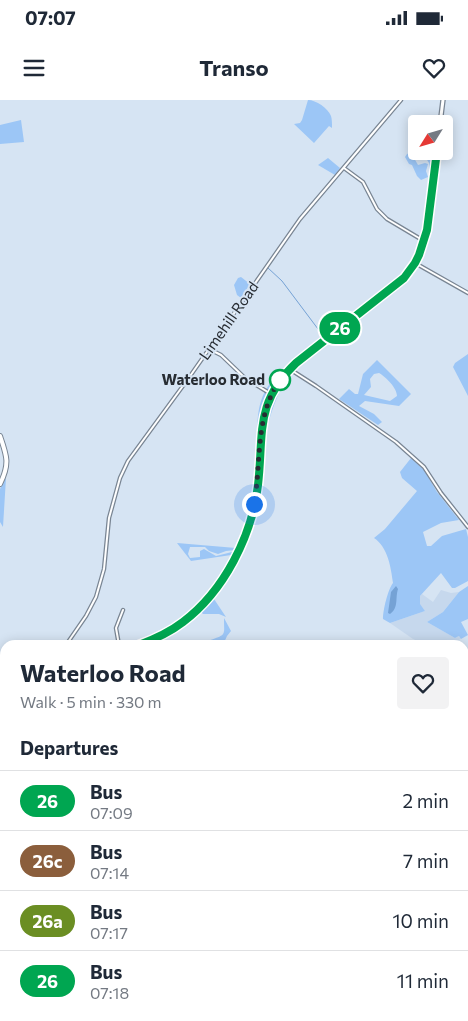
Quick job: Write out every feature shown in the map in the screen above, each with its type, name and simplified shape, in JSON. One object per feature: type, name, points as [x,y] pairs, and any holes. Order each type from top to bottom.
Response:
[{"type":"main road","points":[[0,436],[6,452],[7,464],[0,484]]},
{"type":"street","name":"Limehill Road","points":[[69,640],[96,597],[104,569],[109,518],[124,467],[300,220],[401,100]]},
{"type":"street","points":[[441,115],[443,100]]},
{"type":"street","points":[[150,640],[167,632],[191,615],[212,593],[232,562],[247,529],[254,504],[258,485],[261,426],[271,394],[289,369],[397,284],[415,263],[424,241],[432,199],[436,160]]},
{"type":"street","points":[[344,168],[363,182],[376,209],[386,219],[424,241]]},
{"type":"street","points":[[415,263],[468,293]]},
{"type":"street","points":[[209,349],[221,356],[244,378],[271,394]]},
{"type":"street","points":[[289,369],[330,395],[396,442],[424,467],[441,493],[468,527]]},
{"type":"street","points":[[118,640],[116,628],[122,610]]},
{"type":"shaded area","points":[[308,100],[315,101],[325,107],[332,119],[332,128],[329,126],[314,143],[294,124],[300,123],[302,120]]},
{"type":"shaded area","points":[[21,120],[24,142],[0,144],[0,125]]},
{"type":"shaded area","points":[[407,154],[408,160],[415,160],[418,165],[428,164],[426,171],[428,177],[421,180],[417,176],[412,165],[409,164],[405,157]]},
{"type":"shaded area","points":[[328,158],[340,168],[335,175],[318,165]]},
{"type":"shaded area","points":[[427,160],[434,160],[431,175],[429,174]]},
{"type":"shaded area","points":[[241,277],[250,284],[241,298],[237,295],[234,285],[238,278]]},
{"type":"shaded area","points":[[315,350],[283,385],[269,420],[262,454],[265,421],[268,407],[274,394],[290,372]]},
{"type":"shaded area","points":[[468,354],[468,396],[453,367],[455,363]]},
{"type":"shaded area","points":[[300,355],[279,378],[267,399],[263,410],[257,454],[259,408],[262,397],[275,377]]},
{"type":"shaded area","points":[[377,360],[411,394],[399,406],[365,401],[359,406],[374,414],[382,422],[378,425],[339,399],[349,389],[358,394],[363,374]],"holes":[[[379,373],[391,383],[397,393],[397,396],[390,401],[364,395],[371,387],[370,379],[374,374]]]},
{"type":"shaded area","points":[[411,458],[424,470],[437,492],[459,520],[441,523],[423,532],[427,546],[431,546],[442,536],[466,529],[468,537],[468,581],[452,588],[441,573],[420,596],[420,604],[425,611],[390,623],[383,619],[386,600],[393,583],[391,571],[386,552],[374,538],[385,529],[417,491],[402,478],[400,472]]},
{"type":"shaded area","points":[[6,478],[3,527],[0,522],[0,489]]},
{"type":"shaded area","points":[[177,543],[236,548],[235,550],[218,554],[209,551],[205,547],[190,547],[188,554],[190,558],[200,557],[200,551],[204,549],[216,556],[232,552],[231,555],[191,561]]},
{"type":"shaded area","points":[[396,586],[398,589],[396,606],[390,614],[388,613],[391,592]]},
{"type":"shaded area","points":[[468,586],[468,619],[461,622],[468,635],[461,639],[459,636],[455,638],[427,622],[443,612],[459,592]]},
{"type":"shaded area","points":[[441,590],[451,593],[459,592],[443,612],[427,622],[455,638],[459,636],[461,639],[415,640],[390,623],[425,611],[420,605],[420,596],[422,594],[433,602]]},
{"type":"shaded area","points":[[212,596],[226,617],[219,614],[203,614],[199,610]]},
{"type":"shaded area","points":[[224,618],[231,631],[225,640],[211,640],[221,636],[224,629]]},
{"type":"waterway","points":[[268,268],[282,281],[324,337]]},
{"type":"bus line","name":"26","points":[[151,640],[176,627],[198,609],[220,582],[239,548],[247,529],[258,485],[262,418],[271,394],[281,378],[296,363],[404,278],[415,263],[427,230],[436,160]]},
{"type":"place","name":"Waterloo Road","points":[[280,380]]},
{"type":"route","points":[[254,504],[258,485],[262,418],[271,394],[281,378],[280,380]]}]
